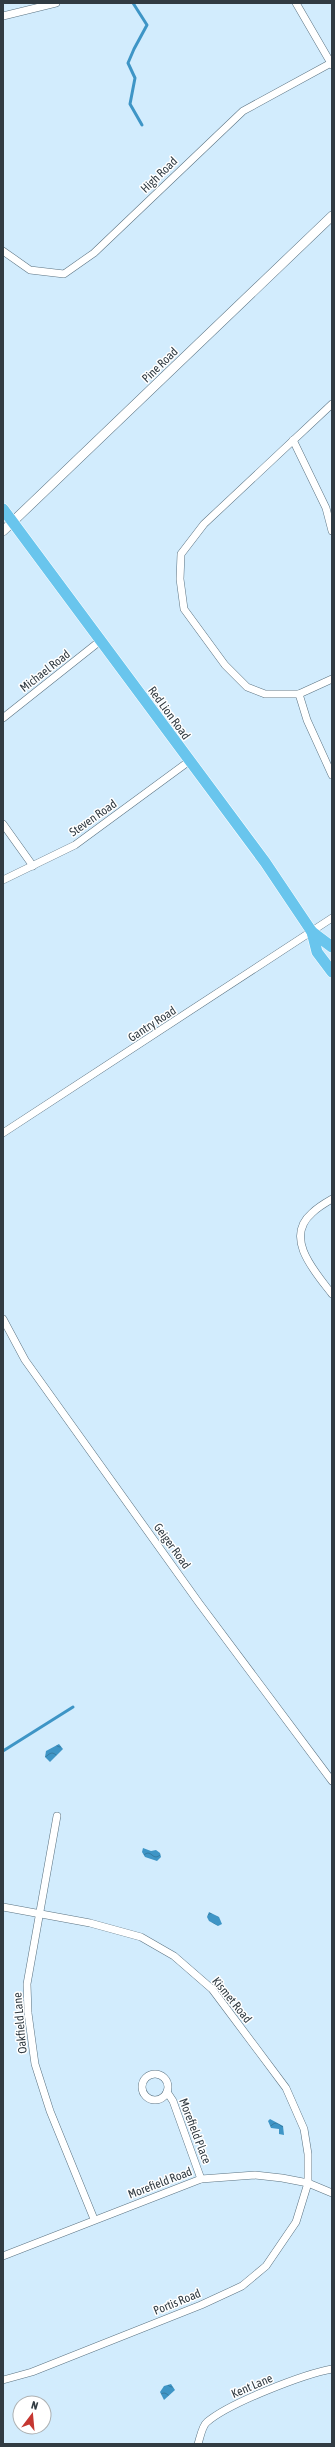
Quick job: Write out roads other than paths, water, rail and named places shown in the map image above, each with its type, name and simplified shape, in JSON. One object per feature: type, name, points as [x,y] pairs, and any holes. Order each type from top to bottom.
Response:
[{"type":"main road","name":"Red Lion Road","points":[[3,509],[188,762],[265,862],[312,932],[332,947]]},
{"type":"main road","name":"Red Lion Road","points":[[312,932],[317,952],[332,972]]},
{"type":"street","points":[[3,16],[56,3]]},
{"type":"street","points":[[296,3],[331,64]]},
{"type":"street","name":"High Road","points":[[3,251],[30,270],[64,274],[94,253],[243,111],[331,64]]},
{"type":"street","name":"Pine Road","points":[[3,531],[332,216]]},
{"type":"street","points":[[332,404],[204,524],[181,554],[180,579],[184,609],[225,665],[248,687],[266,694],[299,694],[332,679]]},
{"type":"street","points":[[293,440],[326,508],[332,531]]},
{"type":"street","name":"Michael Road","points":[[3,718],[100,641]]},
{"type":"street","points":[[299,694],[307,720],[332,775]]},
{"type":"street","name":"Steven Road","points":[[3,880],[75,845],[188,762]]},
{"type":"street","points":[[3,824],[33,866]]},
{"type":"street","name":"Gantry Road","points":[[3,1133],[332,918]]},
{"type":"street","points":[[332,1199],[310,1214],[304,1224],[301,1237],[304,1257],[332,1294]]},
{"type":"street","name":"Geiger Road","points":[[3,1319],[25,1360],[199,1603],[332,1781]]},
{"type":"street","name":"Oakfield Lane","points":[[57,1816],[27,1984],[28,2013],[35,2064],[50,2111],[94,2219]]},
{"type":"street","name":"Kismet Road","points":[[3,1907],[40,1913],[141,1937],[174,1956],[212,1989],[286,2088],[304,2129],[308,2154],[308,2183]]},
{"type":"street","name":"Morefield Place","points":[[167,2092],[173,2101],[201,2179]]},
{"type":"street","name":"Morefield Road","points":[[3,2256],[94,2219],[201,2179],[255,2175],[308,2183],[332,2193]]},
{"type":"street","name":"Portis Road","points":[[3,2380],[39,2369],[201,2305],[242,2286],[266,2266],[296,2222],[308,2183]]},
{"type":"street","name":"Kent Lane","points":[[198,2444],[206,2422],[237,2403],[314,2373],[332,2369]]},
{"type":"water","points":[[59,1744],[63,1749],[50,1762],[45,1757],[46,1751]]},
{"type":"water","points":[[143,1848],[151,1851],[156,1850],[160,1853],[161,1857],[157,1861],[145,1857],[142,1852]]},
{"type":"water","points":[[209,1912],[219,1917],[222,1924],[218,1926],[209,1921],[207,1917]]},
{"type":"water","points":[[270,2119],[283,2126],[284,2135],[279,2134],[279,2129],[271,2128],[268,2121]]},
{"type":"water","points":[[171,2384],[175,2390],[164,2400],[160,2392],[164,2386]]},
{"type":"waterway","points":[[133,3],[147,25],[128,63],[135,78],[130,104],[142,125]]},
{"type":"waterway","points":[[3,1751],[73,1707]]}]
